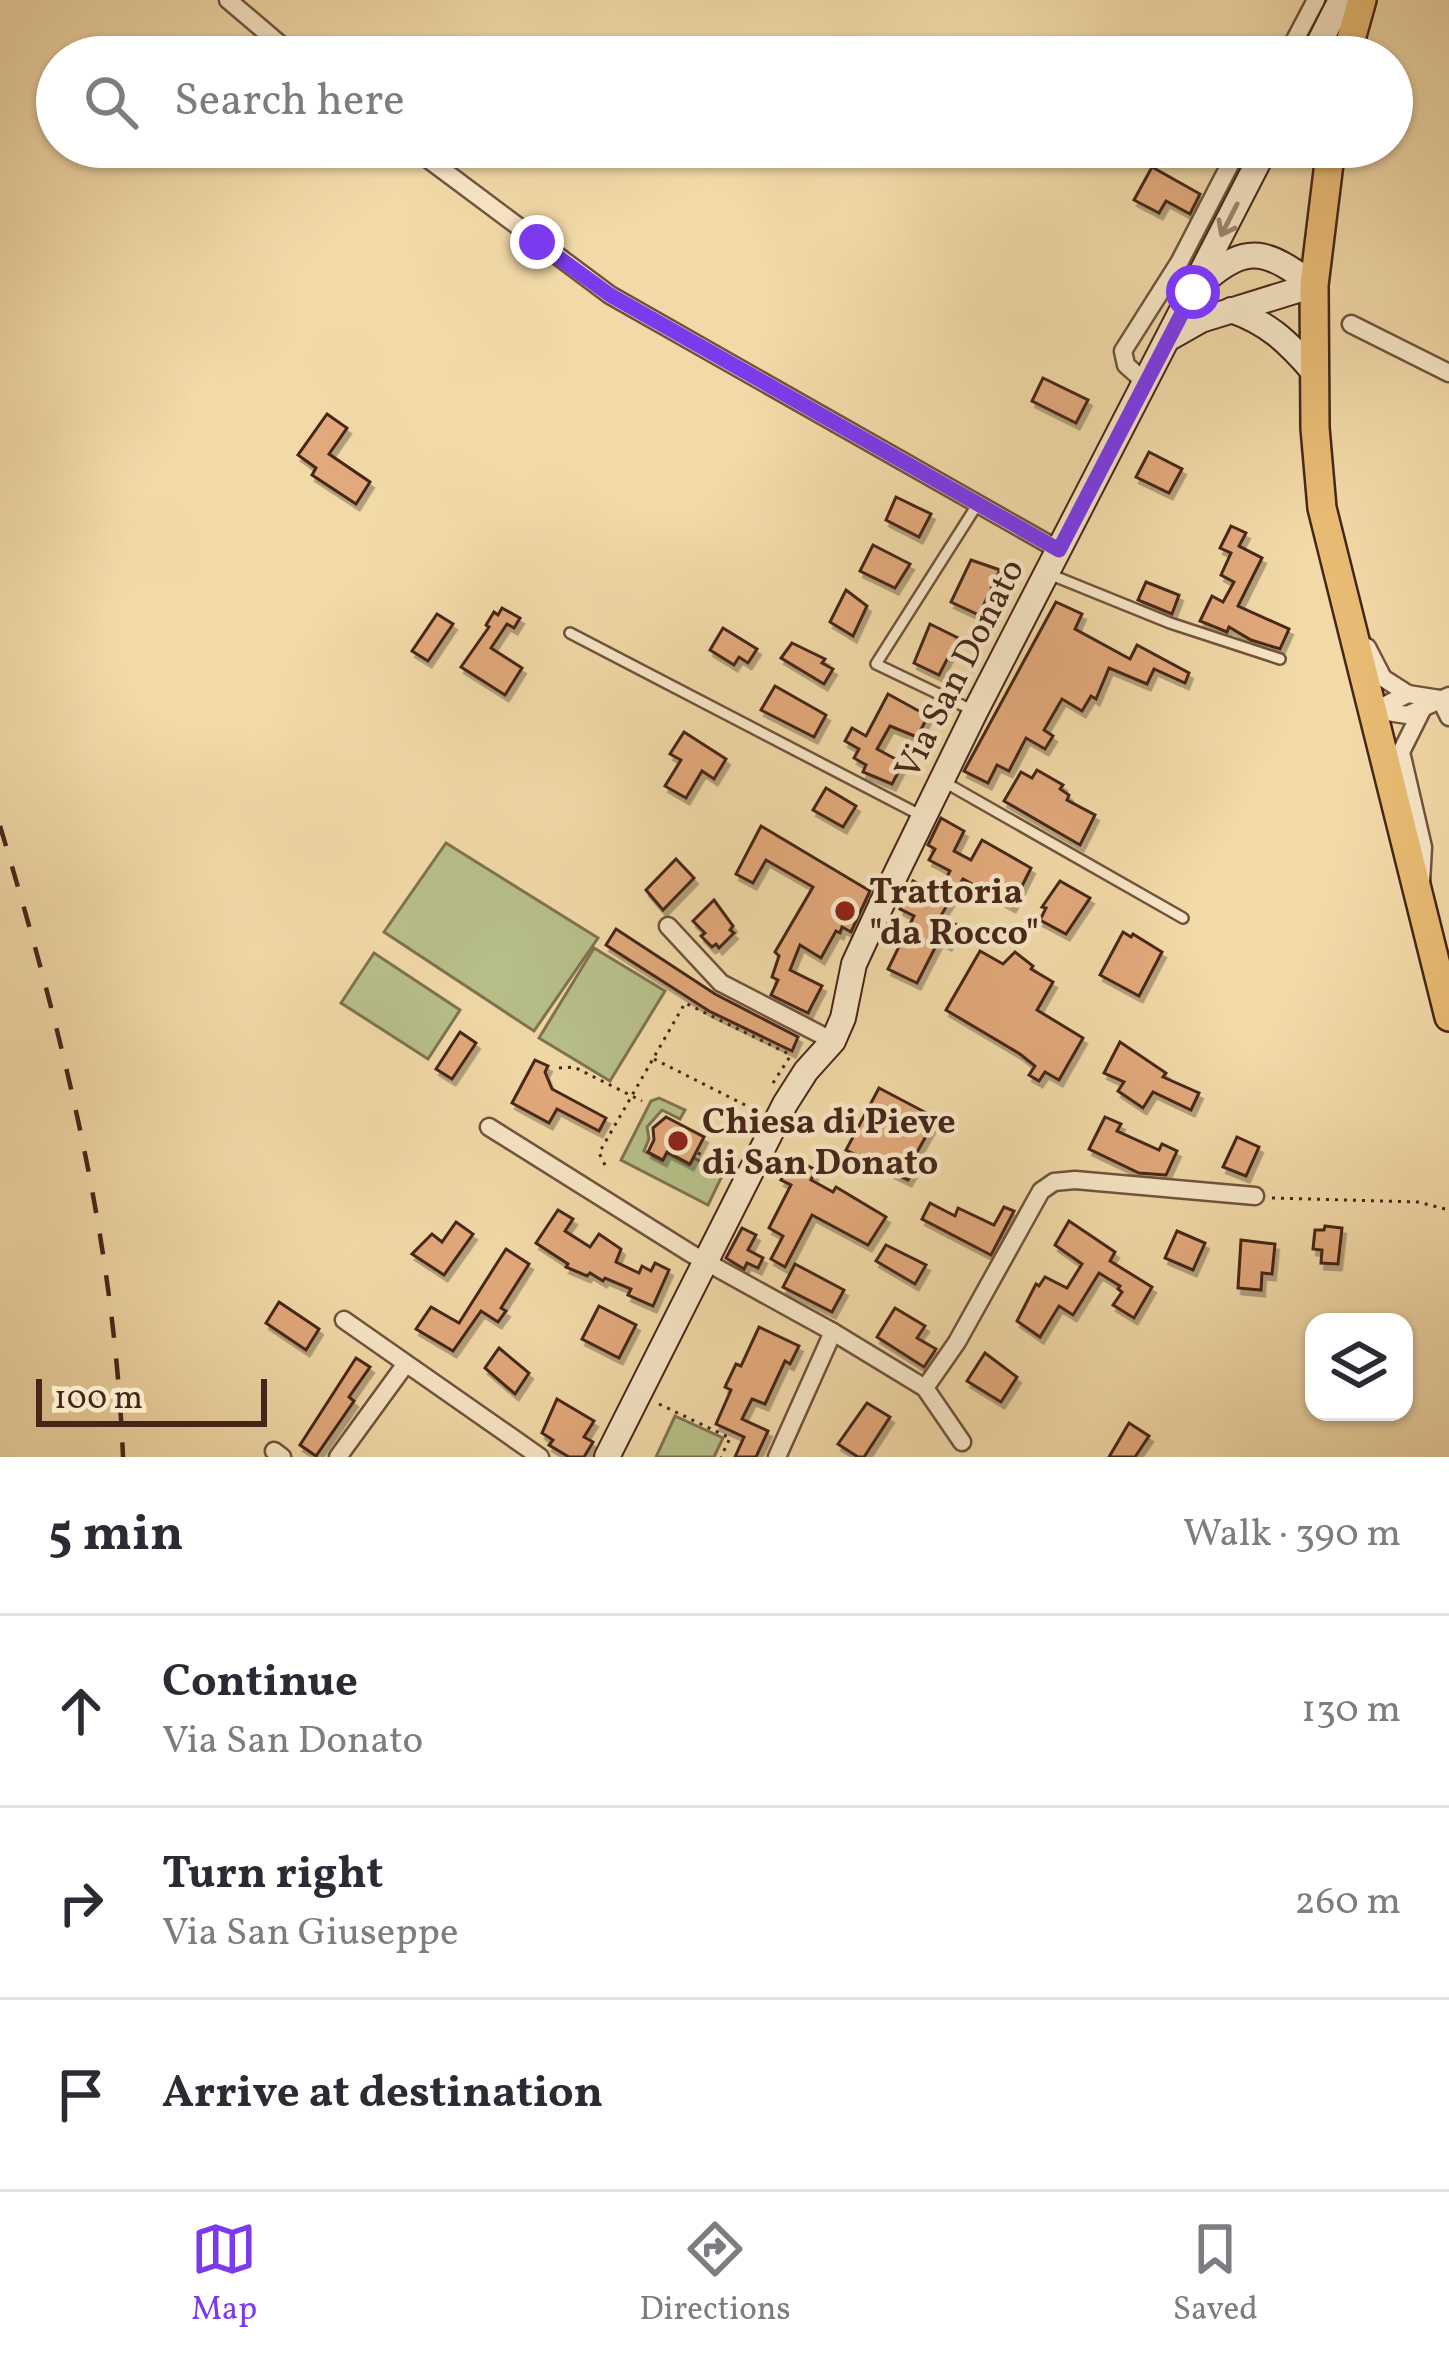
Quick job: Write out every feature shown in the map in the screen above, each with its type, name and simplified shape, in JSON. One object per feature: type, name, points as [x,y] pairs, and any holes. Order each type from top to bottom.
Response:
[{"type":"main road","points":[[1352,36],[1362,0]]},
{"type":"main road","points":[[1328,168],[1314,285],[1313,370],[1322,508],[1449,1017]]},
{"type":"street","points":[[228,0],[271,36]]},
{"type":"street","points":[[1297,36],[1316,0]]},
{"type":"street","points":[[1322,36],[1340,0]]},
{"type":"street","points":[[440,168],[610,295],[1059,550]]},
{"type":"street","points":[[1145,382],[1126,365],[1123,351],[1180,261],[1228,168]]},
{"type":"street","name":"Via San Donato","points":[[607,1457],[796,1085],[833,1041],[854,964],[941,780],[1255,168]]},
{"type":"street","name":"Via San Donato","points":[[1193,292],[1243,254],[1282,262],[1314,285]]},
{"type":"street","points":[[1171,337],[1231,310],[1314,285]]},
{"type":"street","points":[[1231,310],[1262,321],[1286,339],[1313,370]]},
{"type":"street","points":[[1351,324],[1449,373]]},
{"type":"street","points":[[1333,547],[1383,678],[1408,694],[1444,698]]},
{"type":"street","points":[[1375,710],[1408,694]]},
{"type":"street","points":[[1375,710],[1396,716],[1444,698]]},
{"type":"street","points":[[1444,698],[1449,717]]},
{"type":"street","points":[[1418,889],[1424,847],[1401,752],[1422,710]]},
{"type":"street","points":[[668,926],[722,983],[833,1041]]},
{"type":"street","points":[[489,1127],[925,1388],[962,1442]]},
{"type":"street","points":[[925,1388],[957,1342],[1041,1191],[1054,1182],[1256,1196]]},
{"type":"street","points":[[344,1320],[540,1457]]},
{"type":"street","points":[[777,1457],[833,1332]]},
{"type":"street","points":[[338,1457],[406,1365]]},
{"type":"lane","points":[[975,712],[876,664],[976,505]]},
{"type":"lane","points":[[1047,573],[1170,623],[1280,659]]},
{"type":"lane","points":[[570,633],[924,817]]},
{"type":"lane","points":[[941,780],[1184,918]]},
{"type":"path","points":[[605,1165],[599,1153],[685,1003],[799,1057]]},
{"type":"path","points":[[654,1059],[759,1112]]},
{"type":"path","points":[[560,1068],[574,1066],[642,1101]]},
{"type":"path","points":[[698,1153],[730,1169]]},
{"type":"path","points":[[1256,1196],[1418,1202],[1449,1210]]},
{"type":"path","points":[[651,1401],[730,1438],[721,1457]]},
{"type":"green space","points":[[446,843],[598,938],[534,1031],[384,932]]},
{"type":"green space","points":[[594,948],[665,991],[610,1081],[539,1038]]},
{"type":"green space","points":[[374,953],[460,1010],[428,1059],[341,1003]]},
{"type":"green space","points":[[659,1098],[685,1110],[680,1119],[662,1110],[647,1127],[644,1151],[662,1161],[667,1153],[689,1165],[694,1158],[723,1174],[708,1205],[621,1160],[651,1101]]},
{"type":"green space","points":[[675,1416],[723,1438],[714,1457],[656,1457]]},
{"type":"building","points":[[1151,168],[1200,194],[1190,214],[1166,201],[1159,213],[1134,200]]},
{"type":"building","points":[[1043,378],[1088,400],[1076,423],[1032,401]]},
{"type":"building","points":[[327,414],[347,428],[329,454],[370,482],[356,504],[312,475],[316,468],[298,455]]},
{"type":"building","points":[[1149,452],[1182,469],[1169,493],[1136,477]]},
{"type":"building","points":[[896,497],[931,514],[919,537],[886,520]]},
{"type":"building","points":[[1231,526],[1246,533],[1239,546],[1262,558],[1238,606],[1289,629],[1280,649],[1229,627],[1227,632],[1200,621],[1212,596],[1223,602],[1234,582],[1221,575],[1231,553],[1220,548]]},
{"type":"building","points":[[873,545],[910,564],[895,588],[860,571]]},
{"type":"building","points":[[971,560],[1000,570],[979,615],[951,602]]},
{"type":"building","points":[[1146,582],[1179,595],[1172,614],[1138,600]]},
{"type":"building","points":[[846,590],[867,606],[853,636],[830,622]]},
{"type":"building","points":[[1056,602],[1082,614],[1075,629],[1130,659],[1137,645],[1189,673],[1185,683],[1154,669],[1147,684],[1109,668],[1096,699],[1091,696],[1082,711],[1062,699],[1044,730],[1053,736],[1045,749],[1026,738],[1009,771],[997,765],[988,783],[964,771]]},
{"type":"building","points":[[502,608],[520,618],[514,628],[507,624],[491,648],[522,668],[505,695],[461,667],[494,612],[498,615]]},
{"type":"building","points":[[437,614],[453,624],[428,661],[412,651]]},
{"type":"building","points":[[930,624],[958,638],[939,675],[914,663]]},
{"type":"building","points":[[723,628],[757,649],[748,663],[739,657],[734,665],[710,650]]},
{"type":"building","points":[[792,643],[825,659],[822,663],[833,669],[824,684],[781,658]]},
{"type":"building","points":[[775,686],[826,715],[814,737],[761,710]]},
{"type":"building","points":[[888,694],[928,716],[917,737],[890,726],[877,749],[903,763],[892,784],[863,772],[866,765],[854,758],[859,749],[845,741],[852,728],[866,736]]},
{"type":"building","points":[[684,732],[726,759],[714,779],[702,771],[686,798],[665,786],[681,760],[670,754]]},
{"type":"building","points":[[1037,770],[1063,785],[1060,789],[1069,795],[1067,800],[1095,815],[1080,845],[1004,801],[1021,772],[1032,778]]},
{"type":"building","points":[[826,788],[856,806],[843,827],[813,810]]},
{"type":"building","points":[[941,818],[964,831],[954,851],[971,860],[982,840],[1031,868],[1012,906],[963,879],[940,917],[957,925],[948,944],[939,940],[917,983],[888,969],[914,916],[900,909],[913,881],[939,893],[950,871],[929,860],[935,849],[928,845]]},
{"type":"building","points":[[761,826],[870,891],[851,932],[842,927],[840,933],[836,931],[821,958],[800,945],[790,970],[822,986],[808,1013],[771,995],[778,980],[772,977],[779,956],[775,952],[813,887],[766,860],[753,883],[736,874]]},
{"type":"building","points":[[676,859],[694,878],[663,910],[646,890]]},
{"type":"building","points":[[1060,881],[1090,898],[1066,934],[1040,920],[1046,908],[1042,907]]},
{"type":"building","points":[[714,900],[734,933],[719,948],[701,936],[705,933],[693,921]]},
{"type":"building","points":[[616,929],[715,994],[798,1037],[792,1051],[709,1011],[606,945]]},
{"type":"building","points":[[1123,932],[1162,952],[1139,996],[1100,975]]},
{"type":"building","points":[[980,951],[1003,964],[1015,952],[1053,982],[1037,1010],[1083,1038],[1059,1080],[1045,1072],[1039,1081],[1029,1075],[1035,1066],[1020,1054],[946,1010]]},
{"type":"building","points":[[460,1032],[476,1043],[452,1079],[436,1069]]},
{"type":"building","points":[[1120,1042],[1166,1073],[1163,1077],[1199,1093],[1191,1110],[1153,1092],[1143,1108],[1118,1091],[1124,1082],[1104,1073]]},
{"type":"building","points":[[535,1060],[548,1066],[545,1072],[552,1089],[606,1118],[599,1131],[557,1109],[549,1123],[512,1103]]},
{"type":"building","points":[[879,1088],[936,1118],[910,1165],[915,1168],[908,1180],[846,1150]]},
{"type":"building","name":"Chiesa di Pieve di San Donato","points":[[666,1117],[704,1137],[690,1164],[667,1152],[663,1160],[648,1152],[653,1128]]},
{"type":"building","points":[[1105,1117],[1121,1124],[1117,1131],[1159,1150],[1162,1144],[1177,1151],[1166,1175],[1139,1173],[1089,1149]]},
{"type":"building","points":[[1237,1137],[1259,1147],[1246,1176],[1223,1167]]},
{"type":"building","points":[[792,1158],[816,1170],[811,1180],[833,1192],[836,1187],[886,1217],[868,1245],[812,1215],[785,1267],[771,1259],[783,1236],[769,1228],[791,1185],[781,1180]]},
{"type":"building","points":[[930,1203],[955,1216],[958,1208],[994,1225],[1004,1207],[1014,1211],[991,1255],[922,1219]]},
{"type":"building","points":[[558,1210],[573,1219],[565,1231],[590,1247],[599,1234],[621,1249],[616,1262],[639,1273],[642,1266],[651,1271],[655,1263],[669,1270],[653,1306],[628,1295],[631,1289],[566,1267],[536,1243]]},
{"type":"building","points":[[1069,1221],[1115,1252],[1110,1261],[1152,1287],[1134,1318],[1113,1305],[1122,1292],[1120,1286],[1099,1273],[1073,1315],[1059,1306],[1040,1337],[1017,1321],[1036,1284],[1045,1277],[1067,1288],[1082,1264],[1055,1245]]},
{"type":"building","points":[[456,1222],[473,1234],[444,1275],[412,1254],[432,1234],[442,1242]]},
{"type":"building","points":[[742,1228],[756,1235],[748,1250],[763,1258],[758,1268],[747,1263],[744,1269],[726,1258]]},
{"type":"building","points":[[1342,1228],[1338,1264],[1321,1263],[1322,1250],[1313,1249],[1315,1230]]},
{"type":"building","points":[[1177,1231],[1205,1243],[1193,1270],[1165,1258]]},
{"type":"building","points":[[1241,1240],[1275,1244],[1272,1274],[1262,1273],[1261,1290],[1238,1288]]},
{"type":"building","points":[[886,1245],[926,1265],[915,1284],[876,1261]]},
{"type":"building","points":[[506,1249],[529,1264],[501,1308],[506,1311],[498,1322],[481,1311],[453,1351],[416,1329],[431,1307],[459,1323]]},
{"type":"building","points":[[795,1264],[844,1290],[832,1312],[783,1287]]},
{"type":"building","points":[[279,1302],[319,1329],[306,1350],[266,1323]]},
{"type":"building","points":[[599,1306],[636,1325],[619,1358],[582,1339]]},
{"type":"building","points":[[895,1308],[925,1326],[917,1338],[936,1349],[924,1367],[877,1337]]},
{"type":"building","points":[[759,1327],[799,1346],[790,1364],[785,1361],[765,1404],[752,1399],[742,1419],[768,1431],[756,1457],[735,1457],[744,1437],[716,1424],[731,1390],[725,1387]]},
{"type":"building","points":[[499,1348],[529,1373],[515,1394],[485,1368]]},
{"type":"building","points":[[985,1353],[1017,1377],[1001,1402],[967,1381]]},
{"type":"building","points":[[356,1358],[370,1367],[349,1397],[354,1401],[316,1456],[300,1445]]},
{"type":"building","points":[[557,1399],[594,1421],[584,1437],[593,1442],[584,1457],[569,1457],[549,1445],[553,1440],[542,1433]]},
{"type":"building","points":[[867,1403],[890,1417],[864,1457],[858,1457],[838,1444]]},
{"type":"building","points":[[1129,1423],[1149,1436],[1135,1457],[1109,1457]]},
{"type":"railway","points":[[0,826],[45,982],[82,1138],[109,1295],[123,1457]]},
{"type":"place","name":"Trattoria \"da Rocco\"","points":[[845,911]]},
{"type":"place","name":"Chiesa di Pieve di San Donato","points":[[678,1141]]},
{"type":"route","points":[[537,242],[610,295],[1059,550],[1193,292]]}]
